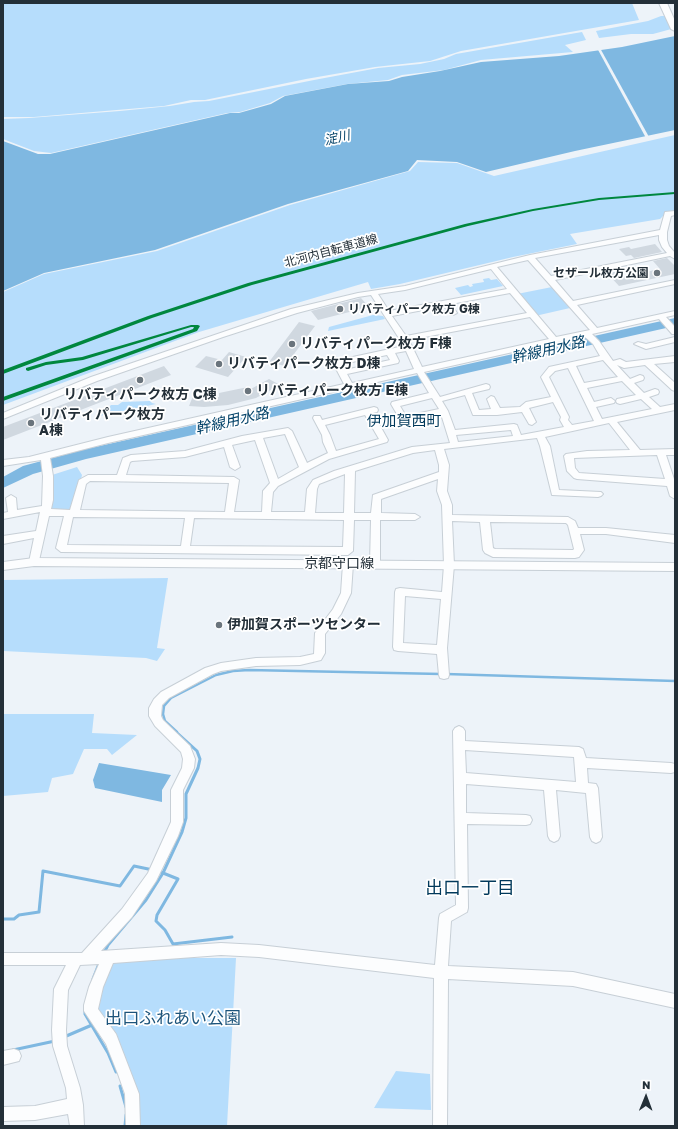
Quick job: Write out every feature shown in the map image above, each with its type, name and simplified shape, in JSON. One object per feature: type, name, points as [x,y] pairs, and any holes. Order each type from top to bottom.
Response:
[{"type":"highway","points":[[663,3],[675,29]]},
{"type":"main road","name":"京都守口線","points":[[3,566],[34,562],[675,567]]},
{"type":"street","points":[[673,255],[666,247],[663,240],[663,232],[668,214],[675,213]]},
{"type":"street","points":[[3,416],[94,379],[294,311],[358,295],[405,288],[530,257],[663,232]]},
{"type":"street","points":[[550,279],[673,255]]},
{"type":"street","points":[[530,257],[572,304],[608,360],[624,381],[659,411]]},
{"type":"street","points":[[492,266],[554,340]]},
{"type":"street","points":[[572,304],[675,282]]},
{"type":"street","points":[[388,314],[512,290]]},
{"type":"street","points":[[373,293],[404,339],[444,411],[455,445]]},
{"type":"street","points":[[446,303],[453,312]]},
{"type":"street","points":[[3,463],[45,456],[108,440],[554,340],[592,336],[662,318],[675,313]]},
{"type":"street","points":[[404,339],[532,314]]},
{"type":"street","points":[[662,318],[673,329]]},
{"type":"street","points":[[638,344],[649,347],[675,339]]},
{"type":"street","points":[[649,347],[663,361]]},
{"type":"street","points":[[349,386],[342,373],[395,361],[390,352],[408,348]]},
{"type":"street","points":[[570,429],[564,420],[565,417],[545,377],[552,370],[571,365],[608,360],[620,362],[624,365],[675,359]]},
{"type":"street","points":[[647,362],[661,379],[675,388]]},
{"type":"street","points":[[571,365],[600,423]]},
{"type":"street","points":[[539,371],[550,372]]},
{"type":"street","points":[[581,386],[640,378]]},
{"type":"street","points":[[444,411],[404,419],[395,404],[486,387]]},
{"type":"street","points":[[466,391],[476,413],[525,409]]},
{"type":"street","points":[[591,405],[642,396],[655,392]]},
{"type":"street","points":[[492,399],[497,412]]},
{"type":"street","points":[[525,409],[524,408],[529,404],[555,399]]},
{"type":"street","points":[[310,516],[312,489],[316,482],[350,469],[412,450],[540,435],[675,407]]},
{"type":"street","points":[[525,409],[532,422]]},
{"type":"street","points":[[266,516],[268,491],[275,484],[304,468],[333,455],[384,440],[371,411],[318,420],[326,435],[327,442],[333,455]]},
{"type":"street","points":[[612,421],[638,454]]},
{"type":"street","points":[[451,433],[514,427],[518,438]]},
{"type":"street","points":[[121,478],[126,460],[132,458],[179,454],[258,436],[288,431],[304,468]]},
{"type":"street","points":[[540,435],[545,446],[555,493],[598,494]]},
{"type":"street","points":[[258,436],[267,474],[275,484]]},
{"type":"street","points":[[361,436],[366,445]]},
{"type":"street","points":[[227,443],[236,462]]},
{"type":"street","points":[[439,447],[444,465],[442,474],[442,491],[447,505],[448,518],[448,565],[442,650],[444,675]]},
{"type":"street","points":[[670,483],[577,476],[570,470],[569,456],[587,454],[675,452]]},
{"type":"street","points":[[661,453],[675,496]]},
{"type":"street","points":[[34,562],[48,500],[48,476],[45,456]]},
{"type":"street","points":[[229,515],[234,480],[88,478],[82,482],[61,548],[348,551],[350,469]]},
{"type":"street","points":[[375,564],[376,496],[442,474]]},
{"type":"street","points":[[11,498],[8,515],[41,509],[51,513],[415,517]]},
{"type":"street","points":[[185,549],[190,515]]},
{"type":"street","points":[[448,518],[568,520],[572,522],[579,550],[575,554],[493,553],[488,550],[485,519]]},
{"type":"street","points":[[575,531],[606,531],[675,539]]},
{"type":"street","points":[[3,540],[40,534]]},
{"type":"street","points":[[77,1126],[74,1088],[60,1046],[59,1030],[61,989],[95,958],[148,883],[172,836],[177,822],[177,790],[188,768],[189,759],[186,748],[159,723],[155,716],[155,708],[158,702],[165,695],[209,671],[221,667],[256,662],[300,662],[317,657],[320,653],[320,633],[337,611],[346,593],[348,564]]},
{"type":"street","points":[[442,650],[398,647],[400,592],[446,596]]},
{"type":"street","points":[[440,1126],[441,972],[445,918],[462,908],[459,730]]},
{"type":"street","points":[[459,745],[579,752],[583,787]]},
{"type":"street","points":[[580,763],[671,768]]},
{"type":"street","points":[[460,778],[592,788],[596,837]]},
{"type":"street","points":[[550,785],[554,836]]},
{"type":"street","points":[[460,818],[526,820]]},
{"type":"street","points":[[3,959],[95,958],[221,949],[259,951],[441,972],[573,979],[675,1000]]},
{"type":"street","points":[[95,958],[96,987],[91,1005],[92,1011],[111,1040],[125,1074],[132,1094],[133,1126]]},
{"type":"street","points":[[3,1114],[34,1113],[76,1105]]},
{"type":"green space","points":[[632,3],[639,20],[461,51],[430,61],[375,67],[306,79],[205,100],[191,100],[164,106],[34,117],[3,117],[3,4]]},
{"type":"green space","points":[[661,16],[675,16],[675,28],[653,34],[631,34],[599,38],[596,31],[648,21]]},
{"type":"green space","points":[[582,32],[586,40],[565,45],[573,52],[481,60],[444,70],[402,75],[388,80],[347,84],[283,96],[270,103],[240,112],[227,113],[51,153],[34,151],[3,139],[3,119],[120,111],[209,101],[378,68],[420,64],[444,59],[456,54]]},
{"type":"green space","points":[[675,135],[675,211],[667,212],[660,219],[570,234],[577,244],[513,257],[400,284],[371,289],[368,282],[199,332],[3,405],[3,292],[44,274],[157,251],[290,205],[410,171],[418,162],[457,163],[494,176]]},
{"type":"green space","points":[[489,278],[491,280],[497,279],[503,286],[461,295],[455,288],[468,285],[470,287],[473,286],[472,284],[484,282],[483,279]]},
{"type":"green space","points":[[552,287],[570,308],[535,316],[517,294]]},
{"type":"green space","points":[[373,315],[383,316],[385,319],[328,331],[329,327]]},
{"type":"green space","points":[[150,401],[156,404],[100,416],[111,405],[118,405],[122,402]]},
{"type":"green space","points":[[77,467],[82,475],[74,507],[68,511],[54,510],[51,508],[52,475]]},
{"type":"green space","points":[[168,578],[157,648],[165,649],[157,661],[146,658],[3,651],[3,580]]},
{"type":"green space","points":[[3,714],[94,714],[92,733],[137,735],[112,755],[107,749],[84,749],[73,774],[52,778],[48,792],[3,796]]},
{"type":"green space","name":"出口ふれあい公園","points":[[176,958],[236,958],[227,1126],[139,1126],[138,1093],[110,1024],[97,1008],[98,997],[111,967],[115,962]]},
{"type":"green space","points":[[396,1071],[430,1074],[431,1110],[374,1108]]},
{"type":"water","name":"淀川","points":[[675,36],[675,130],[486,172],[457,162],[417,160],[408,171],[288,204],[155,250],[44,273],[3,291],[3,141],[38,154],[50,154],[230,113],[239,113],[271,104],[285,96],[348,84],[389,81],[402,77],[481,62],[559,56],[622,47]]},
{"type":"water","points":[[99,763],[171,775],[162,790],[162,802],[95,788],[93,780]]},
{"type":"pier","points":[[597,48],[600,48],[649,137],[646,138]]},
{"type":"building","points":[[655,244],[662,252],[634,258],[631,255],[626,256],[619,249],[629,247],[631,249]]},
{"type":"building","name":"セザール枚方公園","points":[[667,258],[675,266],[675,274],[619,286],[606,272],[613,270],[620,277],[660,269],[653,261]]},
{"type":"building","name":"リバティパーク枚方 G棟","points":[[361,298],[369,307],[318,320],[311,311]]},
{"type":"building","name":"リバティパーク枚方 F棟","points":[[299,322],[315,326],[285,366],[269,362]]},
{"type":"building","name":"リバティパーク枚方 D棟","points":[[229,352],[246,357],[228,377],[195,367],[206,356],[222,360]]},
{"type":"building","points":[[164,366],[171,375],[3,440],[3,427]]},
{"type":"building","name":"リバティパーク枚方 E棟","points":[[269,379],[280,385],[256,398],[228,405],[204,407],[189,406],[193,396],[219,397],[219,393],[248,387],[249,390]]},
{"type":"waterway","name":"幹線用水路","points":[[3,483],[28,470],[86,454],[675,322]]},
{"type":"waterway","points":[[177,732],[165,721],[163,714],[164,706],[171,698],[216,675],[233,671],[249,670],[441,674]]},
{"type":"waterway","points":[[446,674],[675,681]]},
{"type":"waterway","points":[[163,873],[182,832],[186,818],[186,794],[198,768],[200,759],[197,751],[175,731]]},
{"type":"waterway","points":[[3,919],[14,919],[19,915],[39,912],[43,871],[120,886],[134,866],[153,870]]},
{"type":"waterway","points":[[158,871],[163,873]]},
{"type":"waterway","points":[[104,953],[108,945],[146,900],[163,873]]},
{"type":"waterway","points":[[163,873],[178,879],[157,915],[156,921],[165,930],[173,944],[232,937]]},
{"type":"waterway","points":[[93,979],[100,961]]},
{"type":"waterway","points":[[85,1010],[85,1014],[92,1025]]},
{"type":"waterway","points":[[64,1037],[92,1025]]},
{"type":"waterway","points":[[92,1025],[108,1053],[116,1072]]},
{"type":"waterway","points":[[13,1050],[55,1041]]},
{"type":"waterway","points":[[120,1086],[126,1107]]},
{"type":"waterway","points":[[125,1126],[126,1115]]},
{"type":"cycle path","name":"北河内自転車道線","points":[[3,372],[150,317],[250,284],[467,225],[533,210],[599,199],[675,193]]},
{"type":"cycle path","points":[[3,399],[195,330],[198,326],[191,326],[83,358],[46,364],[28,369]]},
{"type":"place","name":"セザール枚方公園","points":[[657,273]]},
{"type":"place","name":"リバティパーク枚方 G棟","points":[[340,309]]},
{"type":"place","name":"リバティパーク枚方 F棟","points":[[292,344]]},
{"type":"place","name":"リバティパーク枚方 D棟","points":[[219,364]]},
{"type":"place","name":"リバティパーク枚方 C棟","points":[[140,380]]},
{"type":"place","name":"リバティパーク枚方 E棟","points":[[248,391]]},
{"type":"place","name":"リバティパーク枚方 A棟","points":[[31,423]]},
{"type":"place","name":"伊加賀スポーツセンター","points":[[219,625]]},
{"type":"district","name":"伊加賀西町","points":[[404,421]]},
{"type":"district","name":"出口一丁目","points":[[470,888]]}]
